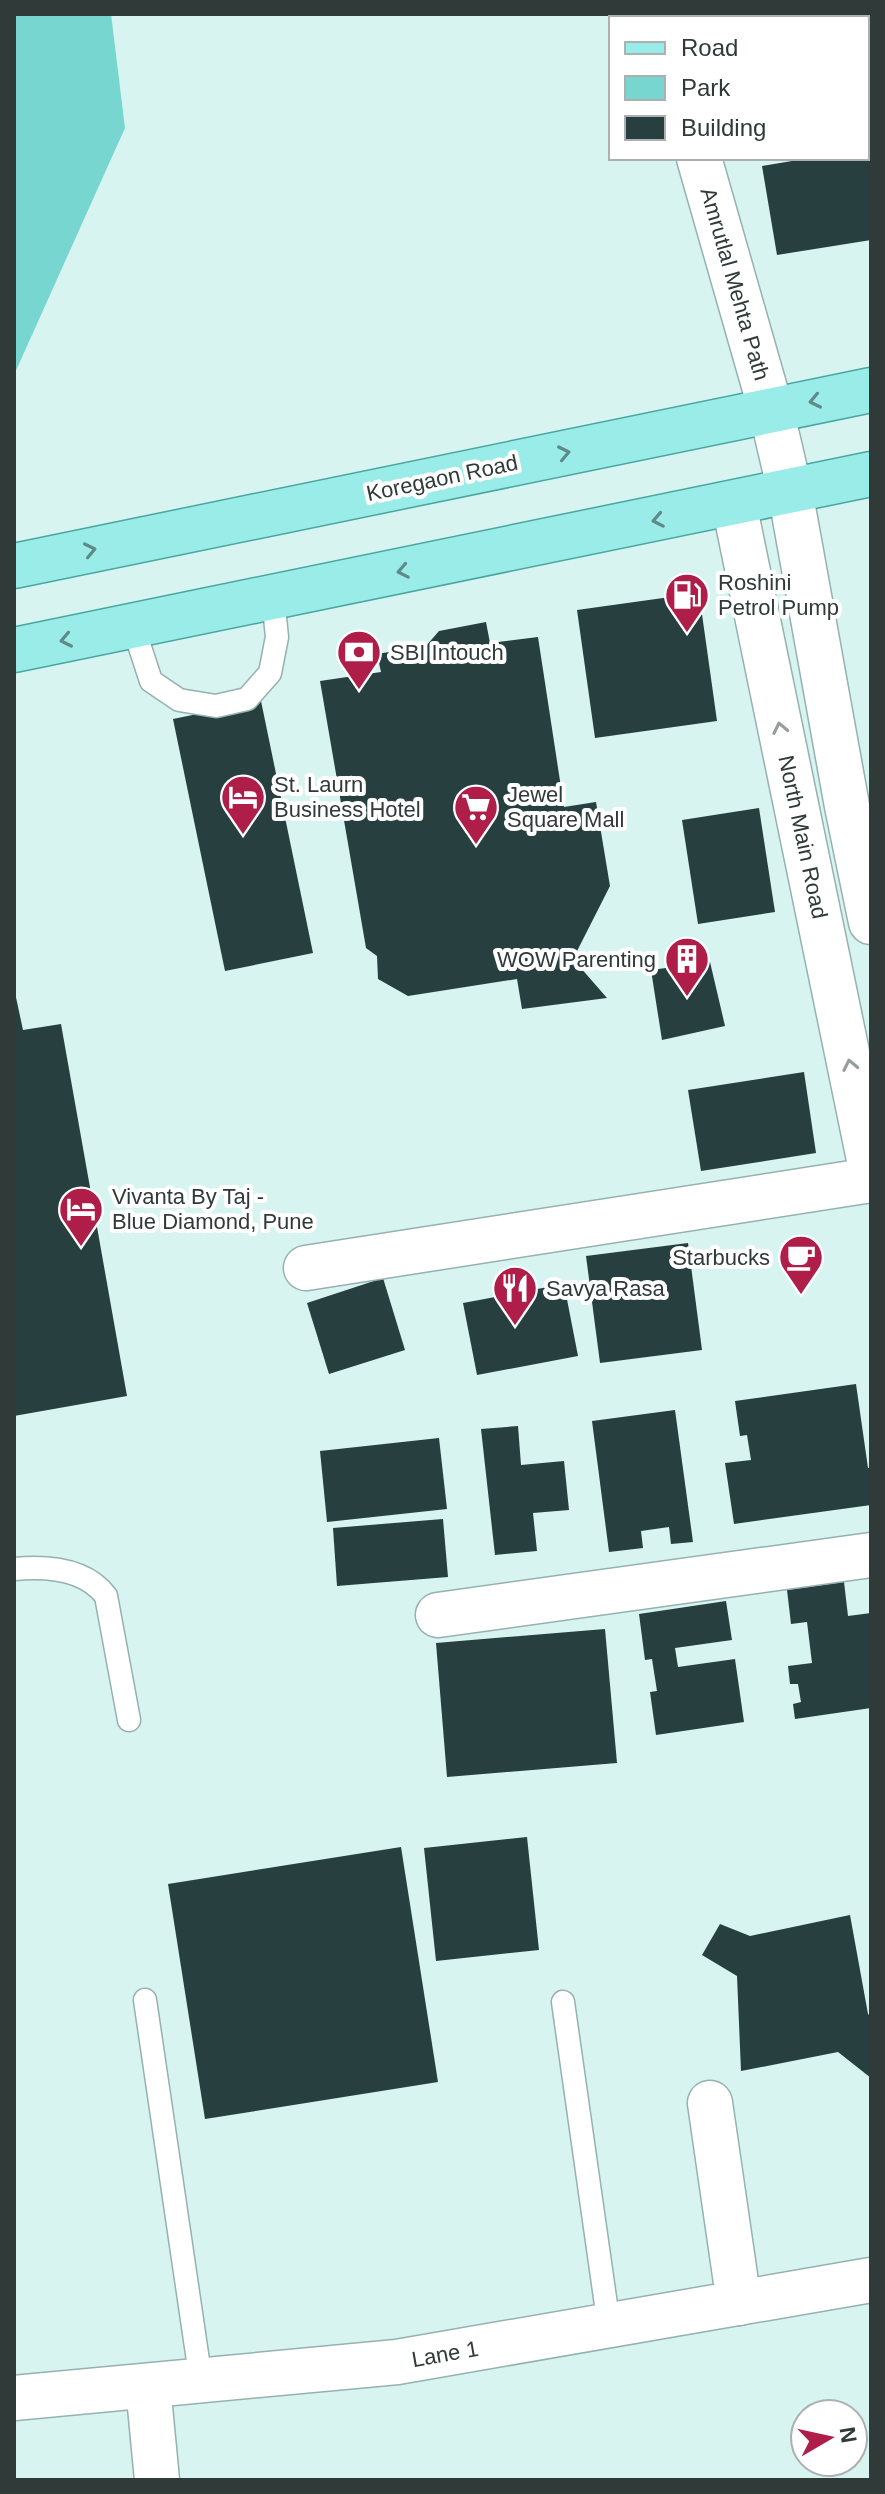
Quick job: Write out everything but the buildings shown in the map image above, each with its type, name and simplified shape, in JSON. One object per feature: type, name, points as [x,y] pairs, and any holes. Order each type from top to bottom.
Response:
[{"type":"main road","name":"Koregaon Road","points":[[14,566],[871,390]]},
{"type":"main road","points":[[14,650],[871,474]]},
{"type":"street","name":"Amrutlal Mehta Path","points":[[700,160],[771,410],[790,491]]},
{"type":"street","points":[[790,491],[859,804],[871,922]]},
{"type":"street","name":"North Main Road","points":[[734,504],[871,1169]]},
{"type":"street","points":[[306,1268],[871,1180]]},
{"type":"street","points":[[438,1615],[871,1555]]},
{"type":"street","points":[[710,2103],[739,2303]]},
{"type":"street","name":"Lane 1","points":[[14,2398],[397,2362],[871,2280]]},
{"type":"street","points":[[148,2386],[157,2480]]},
{"type":"lane","points":[[133,626],[151,681],[179,700],[216,706],[247,699],[270,673],[277,637],[273,598]]},
{"type":"lane","points":[[14,1569],[40,1566],[62,1569],[98,1586],[106,1596],[129,1720]]},
{"type":"lane","points":[[145,2000],[201,2381]]},
{"type":"lane","points":[[563,2002],[609,2326]]},
{"type":"green space","points":[[14,14],[111,14],[125,128],[14,375]]},
{"type":"place","name":"Roshini Petrol Pump","points":[[687,634]]},
{"type":"place","name":"SBI Intouch","points":[[359,691]]},
{"type":"place","name":"St. Laurn Business Hotel","points":[[243,836]]},
{"type":"place","name":"Jewel Square Mall","points":[[476,846]]},
{"type":"place","name":"WOW Parenting","points":[[687,998]]},
{"type":"place","name":"Vivanta By Taj - Blue Diamond, Pune","points":[[81,1248]]},
{"type":"place","name":"Starbucks","points":[[801,1296]]},
{"type":"place","name":"Savya Rasa","points":[[515,1327]]}]
